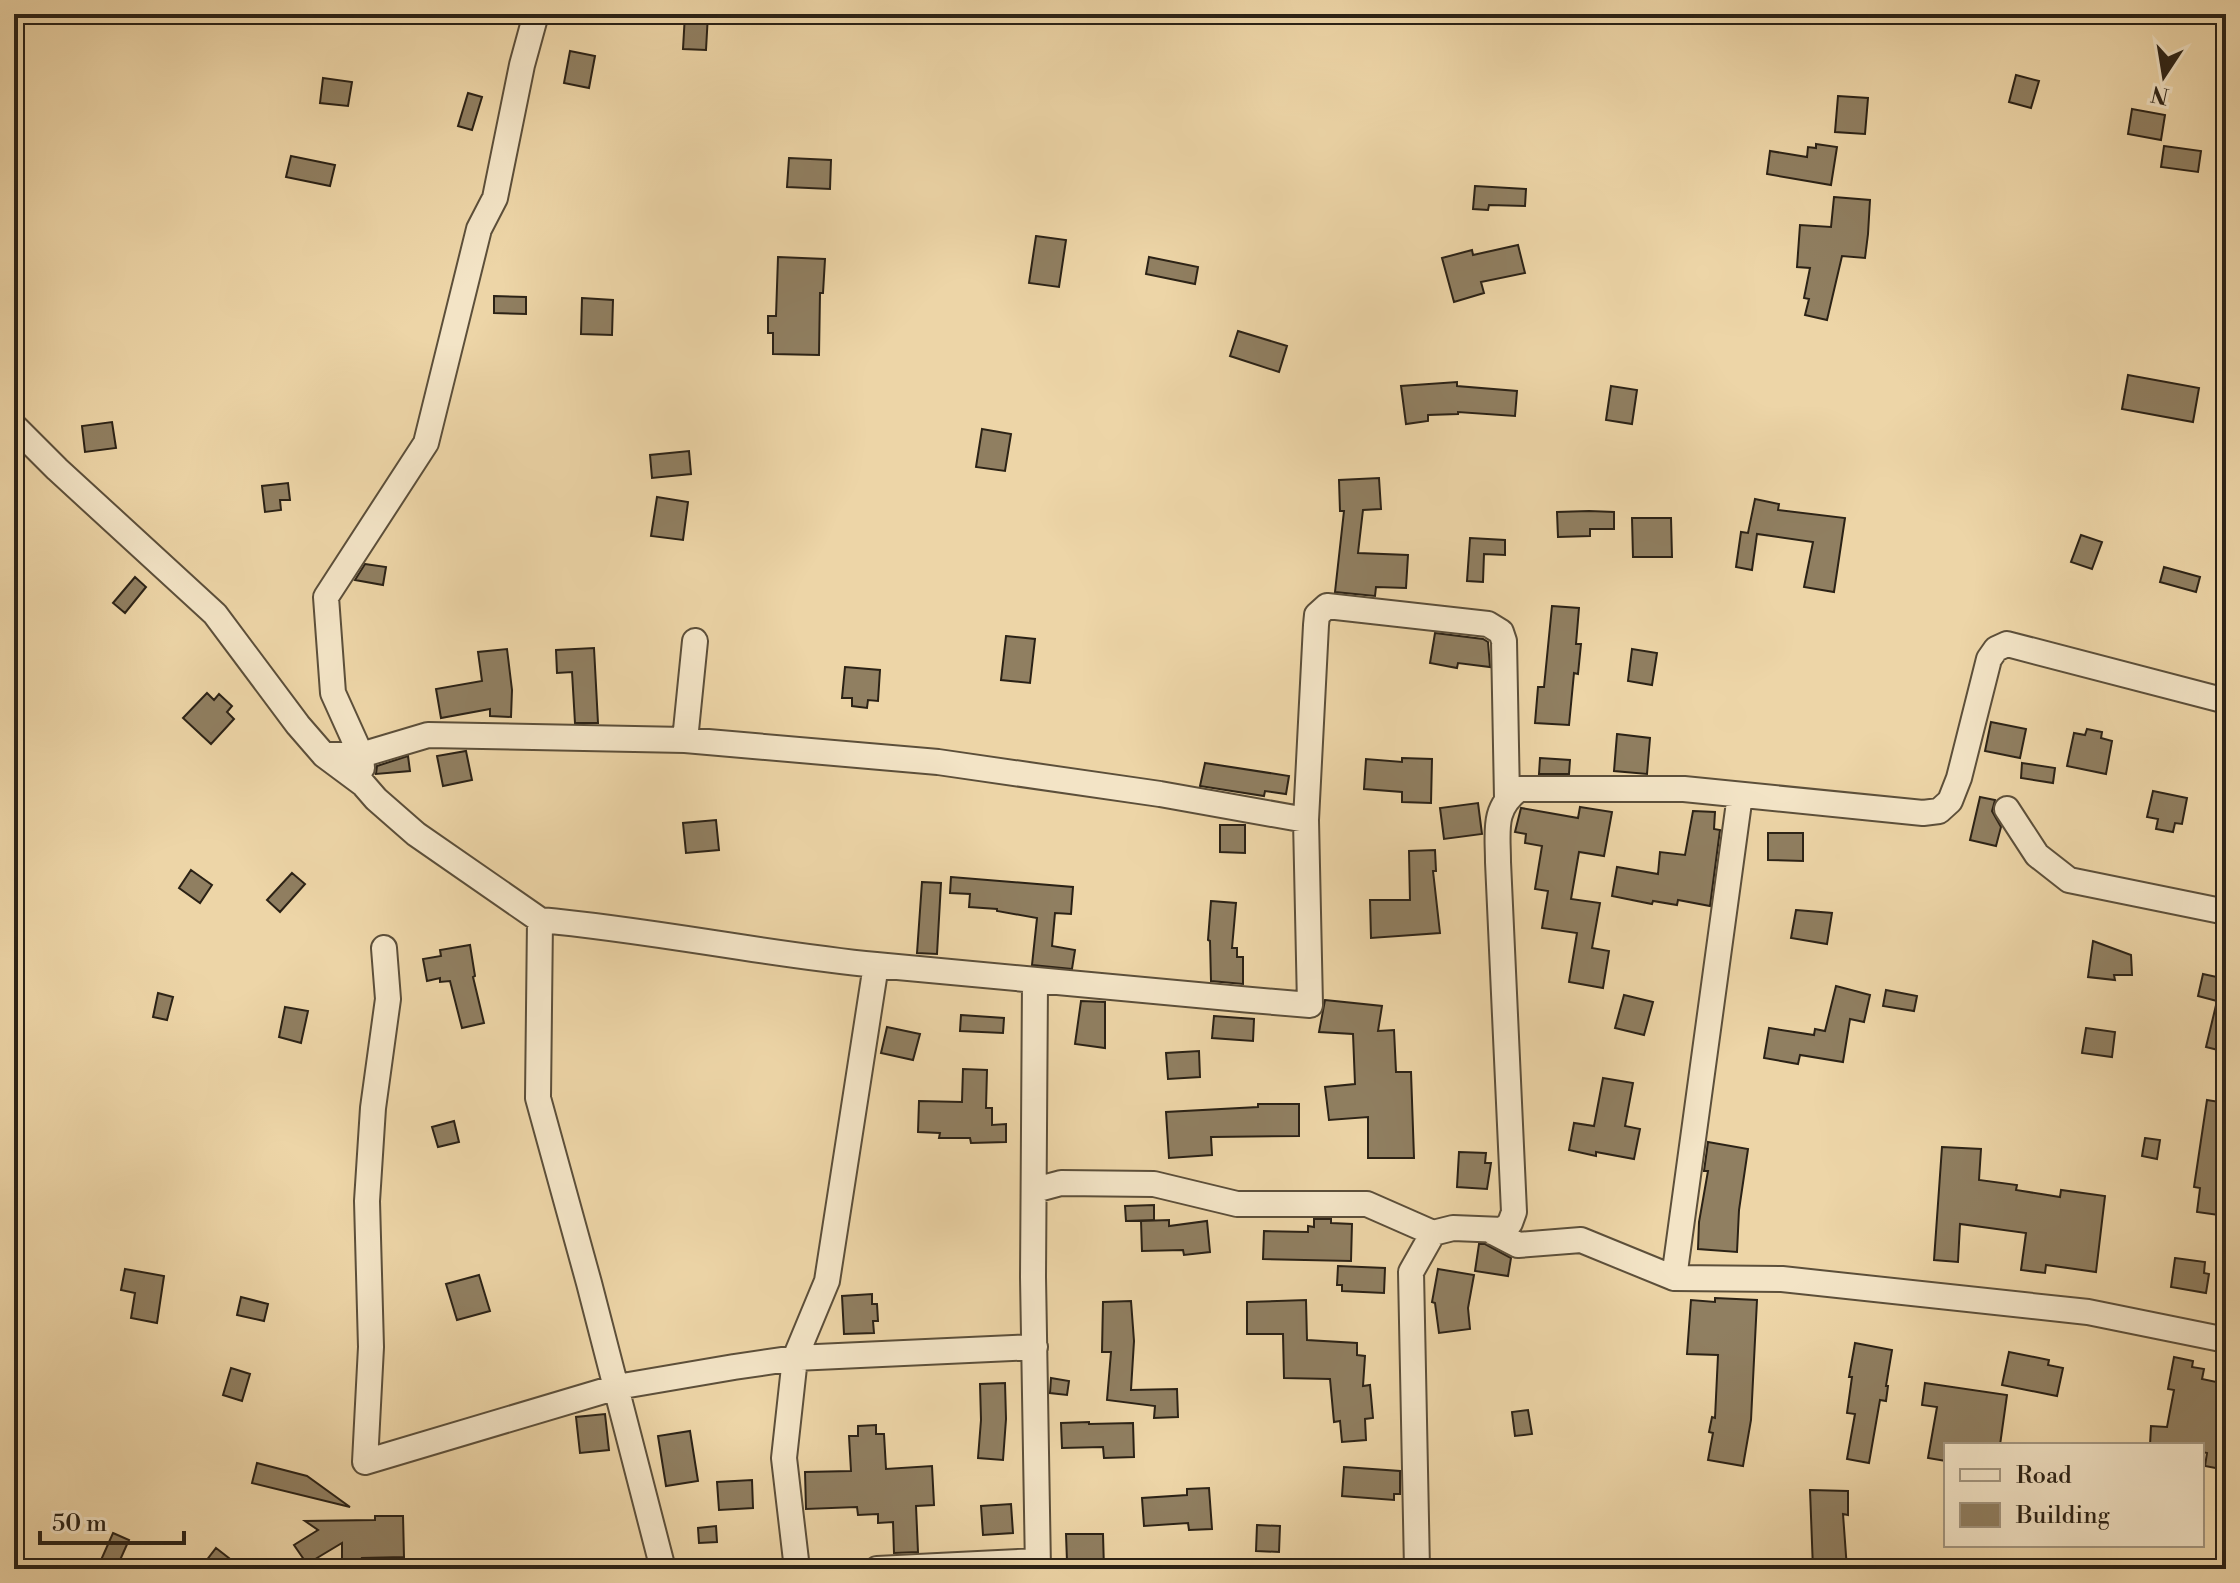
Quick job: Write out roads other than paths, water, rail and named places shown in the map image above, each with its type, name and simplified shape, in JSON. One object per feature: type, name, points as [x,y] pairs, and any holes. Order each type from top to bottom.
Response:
[{"type":"street","points":[[363,784],[361,755],[333,693],[326,597],[426,443],[479,229],[495,198],[522,65],[536,14]]},
{"type":"street","points":[[14,426],[215,614],[324,755],[363,784],[416,834],[540,920],[876,965],[1310,1005],[1306,820],[1316,625],[1317,615],[1327,606],[1488,624],[1501,632],[1504,641],[1507,798]]},
{"type":"street","points":[[685,740],[695,641]]},
{"type":"street","points":[[1035,1190],[1061,1183],[1154,1184],[1237,1204],[1367,1204],[1433,1233],[1453,1228],[1503,1230],[1514,1212],[1498,812],[1507,798],[1519,789],[1684,789],[1923,813],[1939,811],[1950,801],[1959,778],[1989,659],[1996,649],[2007,644],[2226,701]]},
{"type":"street","points":[[324,755],[361,755],[428,735],[685,740],[938,762],[1160,794],[1306,820]]},
{"type":"street","points":[[1674,1278],[1740,795]]},
{"type":"street","points":[[2007,809],[2037,855],[2069,880],[2226,912]]},
{"type":"street","points":[[540,920],[538,1098],[663,1569]]},
{"type":"street","points":[[384,948],[388,999],[373,1108],[367,1201],[371,1347],[365,1462],[616,1389],[795,1358],[1035,1347]]},
{"type":"street","points":[[797,1569],[784,1458],[795,1358],[827,1281],[876,965]]},
{"type":"street","points":[[877,1569],[1038,1565],[1035,982]]},
{"type":"street","points":[[1493,1232],[1518,1245],[1581,1240],[1674,1278],[1782,1279],[2088,1312],[2226,1340]]},
{"type":"street","points":[[1417,1569],[1411,1272],[1433,1233]]}]
